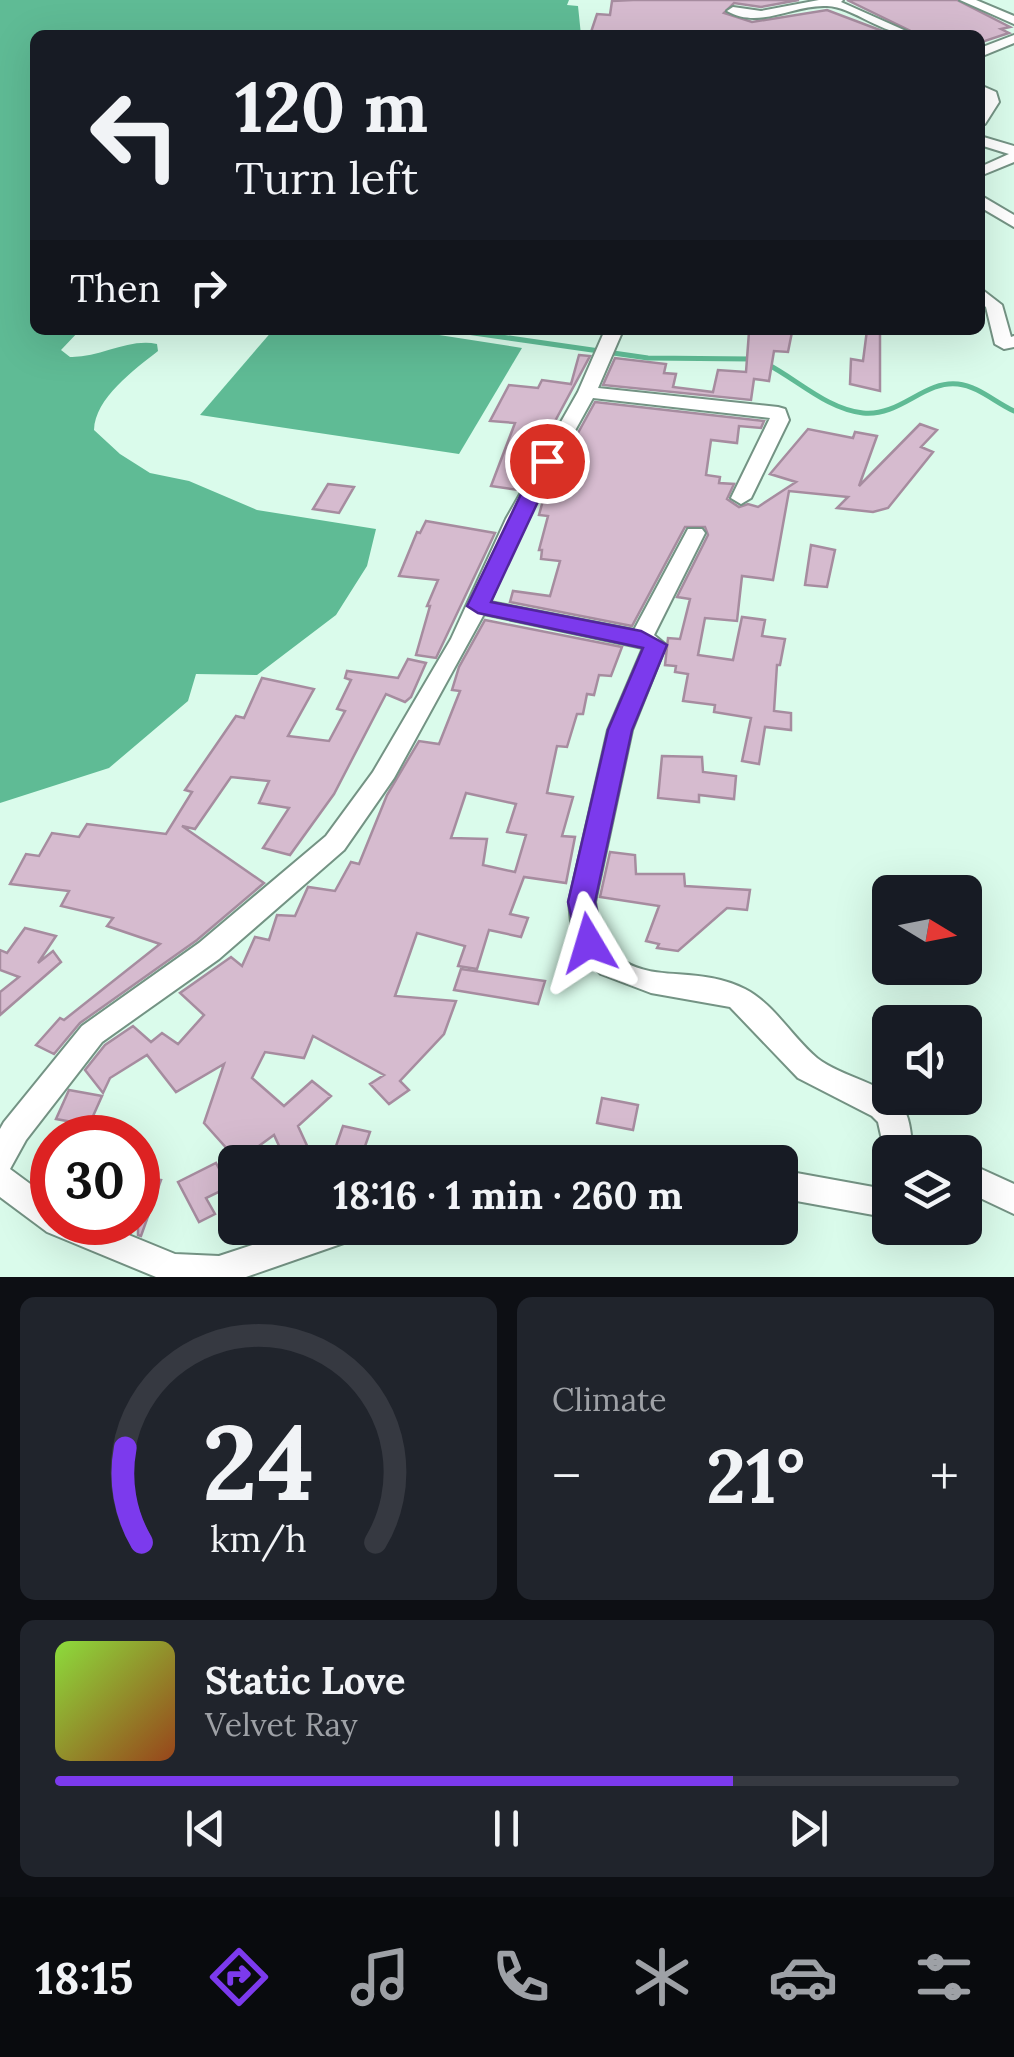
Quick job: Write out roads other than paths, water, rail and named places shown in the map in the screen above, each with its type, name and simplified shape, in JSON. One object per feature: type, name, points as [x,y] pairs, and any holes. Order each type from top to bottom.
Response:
[{"type":"street","points":[[966,0],[1014,20]]},
{"type":"street","points":[[733,11],[761,15],[834,1],[898,30]]},
{"type":"street","points":[[985,51],[1014,39]]},
{"type":"street","points":[[985,92],[992,102],[985,113]]},
{"type":"street","points":[[985,142],[1014,154]]},
{"type":"street","points":[[985,169],[1014,154]]},
{"type":"street","points":[[985,203],[1014,222]]},
{"type":"street","points":[[985,298],[994,306],[1004,344],[1014,342]]},
{"type":"street","points":[[0,1159],[15,1130],[92,1034],[209,951],[335,843],[382,778],[478,606],[516,519],[591,382],[611,336]]},
{"type":"street","points":[[591,382],[778,413],[780,420],[741,498]]},
{"type":"street","points":[[641,638],[695,533]]},
{"type":"street","points":[[478,606],[641,638],[656,645],[620,730],[582,902],[589,943],[597,959],[614,972],[727,993],[740,999],[796,1059],[823,1078],[883,1107],[892,1117],[895,1135]]},
{"type":"street","points":[[0,1178],[30,1200]]},
{"type":"street","points":[[982,1184],[1014,1200]]},
{"type":"street","points":[[798,1187],[872,1201]]},
{"type":"street","points":[[116,1245],[175,1270],[219,1271],[296,1245]]},
{"type":"waterway","points":[[488,335],[648,358],[751,359]]},
{"type":"waterway","points":[[767,364],[825,400],[863,413],[889,410],[946,384],[965,385],[1014,411]]}]
